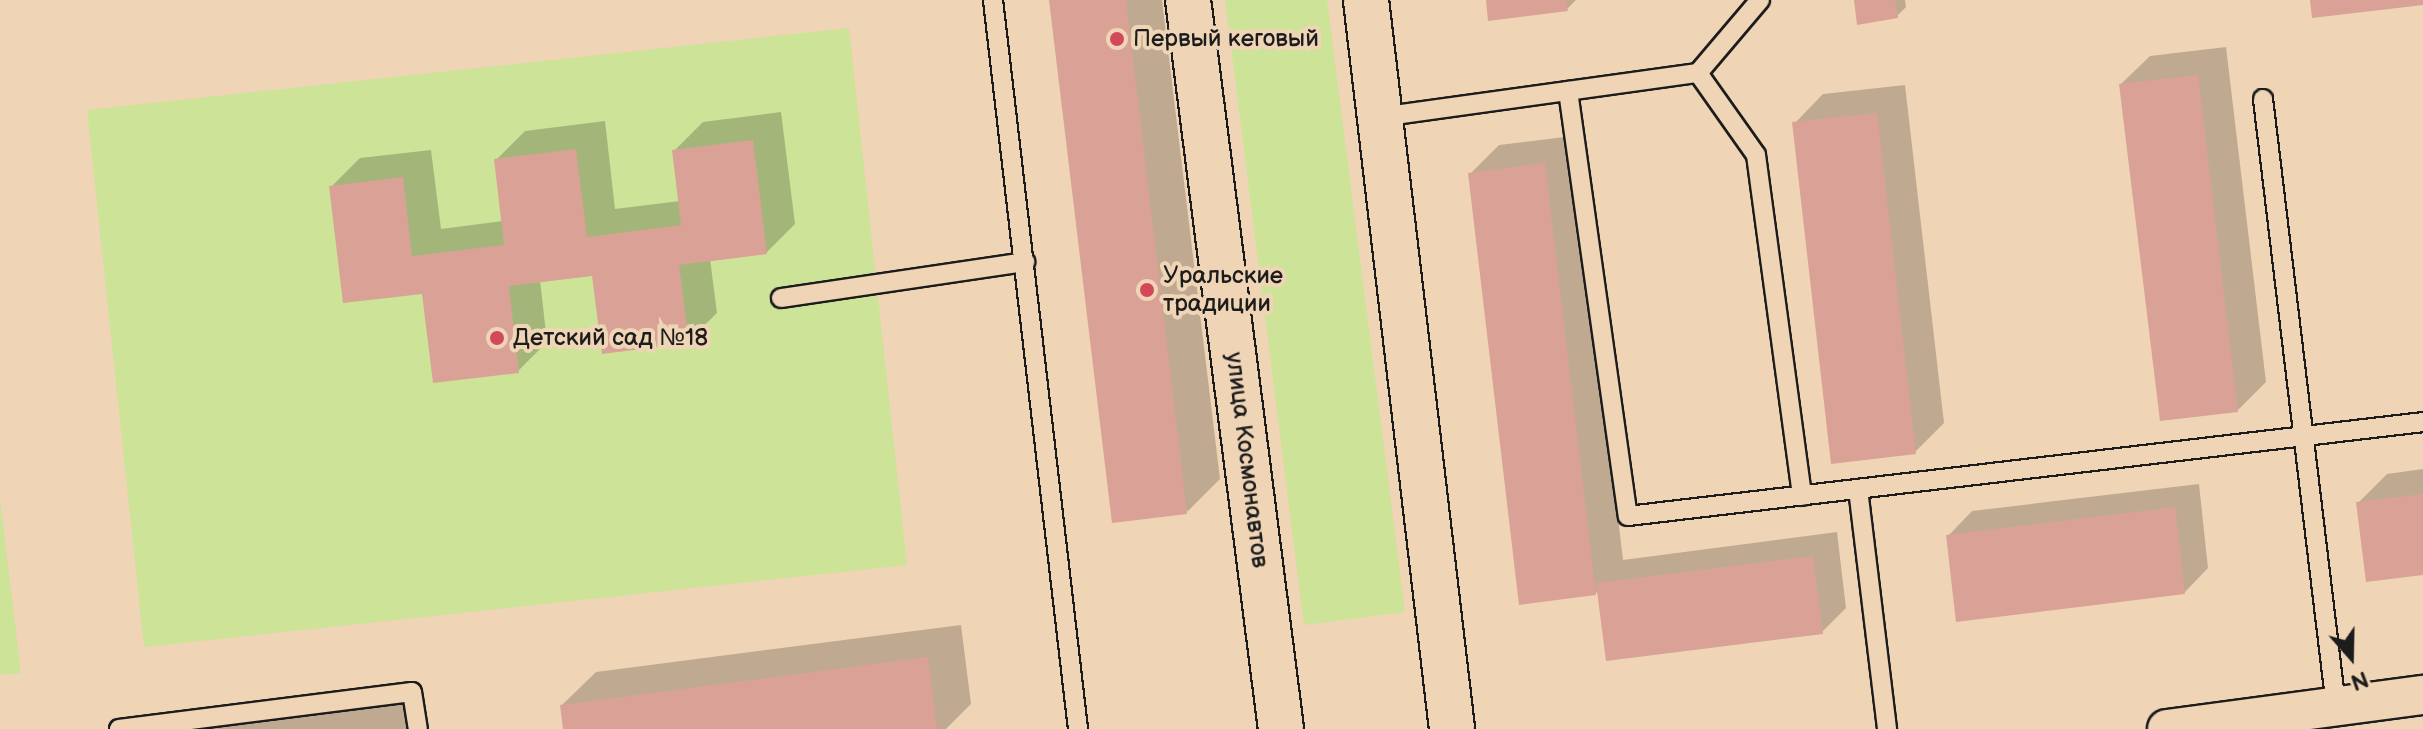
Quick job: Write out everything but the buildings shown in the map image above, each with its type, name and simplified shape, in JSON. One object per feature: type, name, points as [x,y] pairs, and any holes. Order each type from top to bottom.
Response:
[{"type":"street","name":"улица Космонавтов","points":[[1188,0],[1281,729]]},
{"type":"street","points":[[1366,0],[1452,729]]},
{"type":"street","points":[[2167,729],[2423,695]]},
{"type":"lane","points":[[993,0],[1078,729]]},
{"type":"lane","points":[[1380,117],[1698,73],[1760,0]]},
{"type":"lane","points":[[1698,73],[1756,155],[1802,496]]},
{"type":"lane","points":[[1568,91],[1628,516],[2423,422]]},
{"type":"lane","points":[[2263,99],[2336,707]]},
{"type":"lane","points":[[781,298],[1025,262]]},
{"type":"lane","points":[[1858,489],[1887,729]]},
{"type":"lane","points":[[119,729],[412,692],[418,729]]},
{"type":"green space","points":[[1225,0],[1327,0],[1405,612],[1304,625]]},
{"type":"green space","name":"Детский сад №18","points":[[849,28],[907,565],[144,647],[87,110]]},
{"type":"green space","points":[[0,499],[21,673],[0,675]]},
{"type":"place","name":"Первый кеговый","points":[[1117,39]]},
{"type":"place","name":"Уральские традиции","points":[[1147,290]]},
{"type":"place","name":"Детский сад №18","points":[[497,338]]}]
